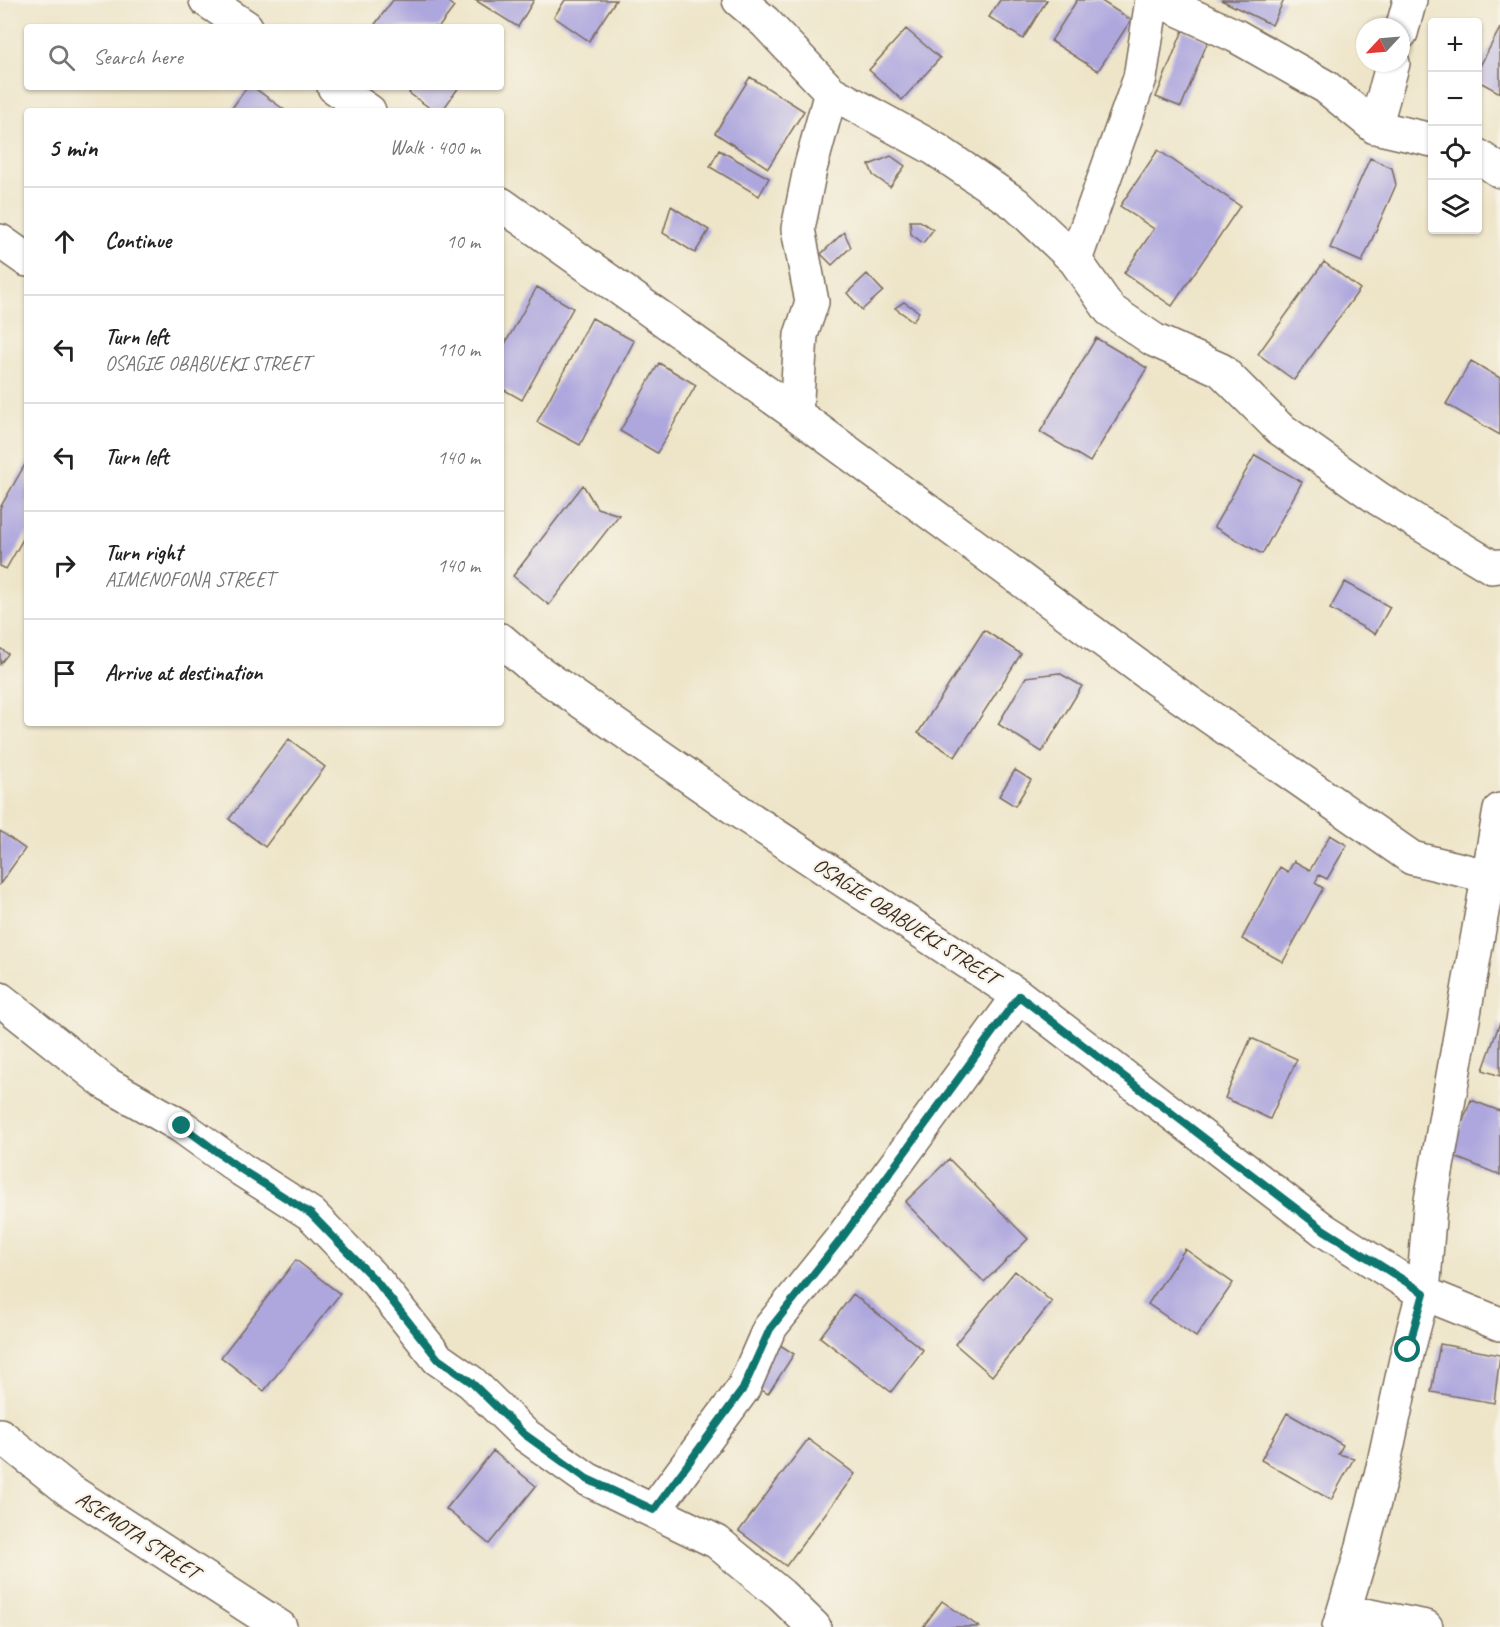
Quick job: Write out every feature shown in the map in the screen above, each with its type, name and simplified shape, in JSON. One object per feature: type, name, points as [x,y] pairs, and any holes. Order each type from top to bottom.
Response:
[{"type":"street","points":[[206,0],[242,24]]},
{"type":"street","points":[[739,0],[765,22],[831,92],[934,149],[1016,204],[1075,260],[1110,310],[1154,340],[1221,370],[1279,428],[1380,500],[1492,567],[1500,566]]},
{"type":"street","points":[[1075,260],[1140,78],[1152,0]]},
{"type":"street","points":[[1158,0],[1236,36],[1326,87],[1376,127],[1428,139]]},
{"type":"street","points":[[1405,18],[1410,0]]},
{"type":"street","points":[[1376,127],[1391,72]]},
{"type":"street","points":[[338,90],[365,108]]},
{"type":"street","points":[[796,414],[801,334],[812,302],[798,230],[810,169],[831,92]]},
{"type":"street","points":[[1482,159],[1500,171]]},
{"type":"street","points":[[504,206],[796,414],[1157,681],[1412,858],[1487,876]]},
{"type":"street","points":[[0,241],[24,258]]},
{"type":"street","name":"OSAGIE OBABUEKI STREET","points":[[504,642],[536,670],[743,814],[1019,996],[1324,1230],[1424,1293],[1500,1324]]},
{"type":"street","points":[[1426,1627],[1341,1619],[1378,1488],[1408,1350],[1424,1293],[1430,1206],[1500,810]]},
{"type":"street","points":[[654,1510],[743,1389],[770,1329],[842,1238],[1019,996]]},
{"type":"street","points":[[0,999],[107,1084],[182,1126],[242,1170],[311,1214],[377,1282],[438,1359],[471,1382],[524,1434],[587,1479],[717,1542],[781,1594],[814,1627]]},
{"type":"street","name":"ASEMOTA STREET","points":[[0,1435],[69,1490],[280,1627]]},
{"type":"building","points":[[393,0],[446,0],[454,7],[441,24],[375,24]]},
{"type":"building","points":[[475,0],[534,0],[518,27]]},
{"type":"building","points":[[565,0],[616,0],[589,41],[554,17]]},
{"type":"building","points":[[1000,0],[1047,0],[1023,39],[989,17]]},
{"type":"building","points":[[1077,0],[1100,0],[1131,20],[1098,71],[1051,41]]},
{"type":"building","points":[[1221,0],[1284,0],[1272,25]]},
{"type":"building","points":[[1500,28],[1500,93],[1482,83],[1482,62]]},
{"type":"building","points":[[906,29],[940,58],[902,100],[869,70]]},
{"type":"building","points":[[1183,30],[1208,41],[1181,107],[1156,97]]},
{"type":"building","points":[[750,77],[804,111],[768,168],[715,133]]},
{"type":"building","points":[[245,90],[257,90],[282,108],[232,108]]},
{"type":"building","points":[[411,90],[457,90],[444,108],[430,108],[409,93]]},
{"type":"building","points":[[719,150],[769,178],[759,196],[710,167]]},
{"type":"building","points":[[1158,150],[1240,206],[1172,306],[1124,273],[1154,229],[1120,206]]},
{"type":"building","points":[[891,156],[905,166],[890,187],[873,175],[869,165]]},
{"type":"building","points":[[1370,158],[1392,168],[1396,185],[1362,262],[1330,248]]},
{"type":"building","points":[[671,206],[709,230],[695,253],[663,233]]},
{"type":"building","points":[[910,221],[920,221],[933,230],[923,243],[911,234]]},
{"type":"building","points":[[844,232],[851,247],[832,265],[821,254]]},
{"type":"building","points":[[1324,262],[1360,289],[1294,380],[1258,354]]},
{"type":"building","points":[[867,274],[883,291],[862,310],[847,293]]},
{"type":"building","points":[[537,287],[573,308],[522,400],[504,390],[504,346]]},
{"type":"building","points":[[904,302],[919,312],[913,321],[895,308]]},
{"type":"building","points":[[592,318],[634,341],[580,445],[537,422]]},
{"type":"building","points":[[1096,338],[1147,368],[1090,462],[1040,432]]},
{"type":"building","points":[[1471,361],[1500,378],[1500,435],[1446,404]]},
{"type":"building","points":[[659,363],[696,385],[657,453],[620,431]]},
{"type":"building","points":[[1255,455],[1302,482],[1262,554],[1214,527]]},
{"type":"building","points":[[24,466],[24,537],[6,569],[0,566],[0,508]]},
{"type":"building","points":[[583,485],[597,508],[619,515],[549,605],[513,576]]},
{"type":"building","points":[[1345,582],[1390,607],[1375,634],[1330,609]]},
{"type":"building","points":[[984,630],[1021,654],[955,757],[918,733]]},
{"type":"building","points":[[0,648],[8,654],[0,664]]},
{"type":"building","points":[[1059,673],[1082,686],[1042,752],[998,724],[1026,677]]},
{"type":"building","points":[[289,739],[325,767],[265,847],[229,819]]},
{"type":"building","points":[[1015,770],[1031,780],[1015,806],[999,796]]},
{"type":"building","points":[[0,831],[25,849],[0,884]]},
{"type":"building","points":[[1330,835],[1347,845],[1327,879],[1319,875],[1315,883],[1323,888],[1283,962],[1242,939],[1280,867],[1288,872],[1294,861],[1310,870]]},
{"type":"building","points":[[1500,1022],[1500,1076],[1483,1070]]},
{"type":"building","points":[[1251,1038],[1297,1059],[1270,1119],[1225,1098]]},
{"type":"building","points":[[1471,1100],[1500,1111],[1500,1175],[1450,1155]]},
{"type":"building","points":[[949,1159],[1028,1239],[984,1282],[905,1202]]},
{"type":"building","points":[[1185,1249],[1233,1283],[1196,1337],[1148,1304]]},
{"type":"building","points":[[296,1260],[340,1294],[264,1391],[221,1357]]},
{"type":"building","points":[[1015,1271],[1052,1302],[992,1376],[955,1344]]},
{"type":"building","points":[[853,1294],[923,1350],[891,1392],[820,1337]]},
{"type":"building","points":[[774,1341],[794,1354],[768,1394],[749,1382]]},
{"type":"building","points":[[1440,1344],[1500,1355],[1494,1403],[1431,1392]]},
{"type":"building","points":[[1287,1413],[1343,1445],[1338,1454],[1354,1458],[1331,1500],[1261,1460]]},
{"type":"building","points":[[808,1439],[855,1474],[786,1566],[739,1531]]},
{"type":"building","points":[[493,1451],[536,1486],[489,1544],[446,1509]]},
{"type":"building","points":[[942,1601],[979,1627],[923,1627]]},
{"type":"route","points":[[182,1126],[242,1170],[311,1214],[377,1282],[438,1359],[471,1382],[524,1434],[587,1479],[654,1510],[743,1389],[770,1329],[842,1238],[1019,996],[1324,1230],[1424,1293],[1408,1350]]}]
